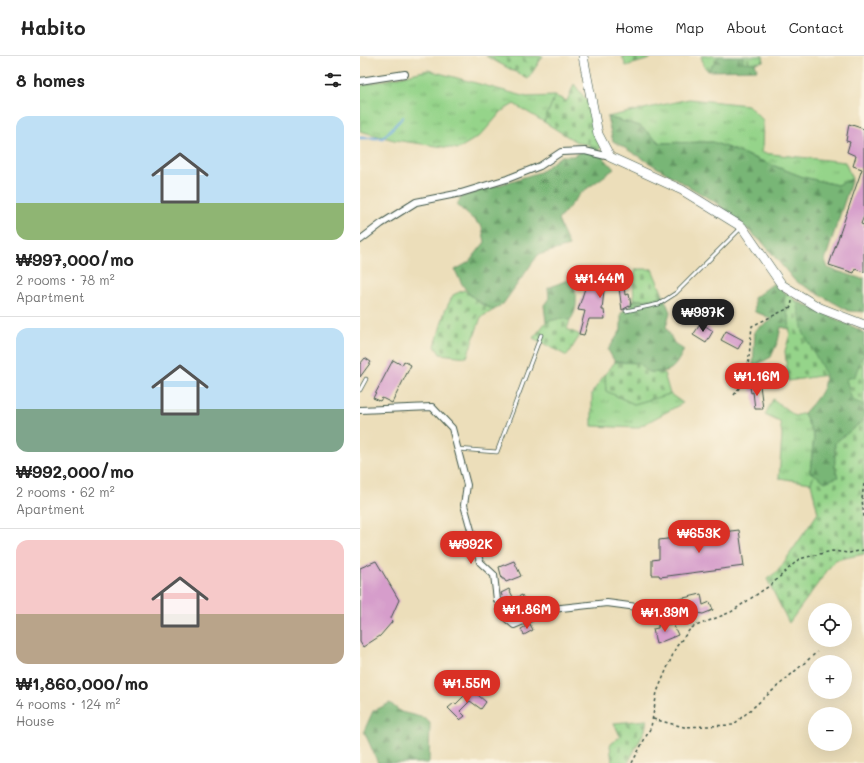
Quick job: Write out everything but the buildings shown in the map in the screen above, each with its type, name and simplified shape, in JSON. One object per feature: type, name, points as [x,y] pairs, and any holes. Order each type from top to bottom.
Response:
[{"type":"street","points":[[583,56],[598,134],[610,157]]},
{"type":"street","points":[[360,81],[405,74]]},
{"type":"street","points":[[360,240],[381,224],[416,202],[461,193],[507,179],[540,166],[561,152],[585,151],[610,157],[682,190],[742,227],[782,285],[820,308],[864,325]]},
{"type":"street","points":[[360,410],[432,407],[452,428],[467,485],[464,505],[480,562],[494,575],[497,600],[507,619],[514,625],[552,609],[607,603],[652,609]]},
{"type":"lane","points":[[626,311],[660,304],[676,293],[742,227]]},
{"type":"lane","points":[[457,449],[497,452],[541,335]]},
{"type":"lane","points":[[360,390],[366,379]]},
{"type":"path","points":[[734,395],[747,377],[752,326],[791,307],[794,292]]},
{"type":"path","points":[[864,484],[862,499],[864,517]]},
{"type":"path","points":[[632,763],[651,727],[657,692],[676,647],[691,628],[731,612],[772,584],[799,559],[832,550],[849,553],[864,550]]},
{"type":"path","points":[[653,719],[684,727],[733,725],[817,652]]},
{"type":"green space","points":[[486,56],[543,56],[528,79]]},
{"type":"green space","points":[[622,56],[649,56],[650,59],[626,66]]},
{"type":"green space","points":[[701,56],[719,56],[708,71],[704,66]]},
{"type":"green space","points":[[719,56],[743,56],[743,62],[755,63],[757,70],[708,71]]},
{"type":"green space","points":[[743,56],[763,56],[764,61],[755,63],[743,62]]},
{"type":"green space","points":[[428,70],[527,97],[555,96],[544,122],[514,104],[502,111],[481,135],[458,149],[394,140],[360,131],[360,86]]},
{"type":"green space","points":[[574,84],[588,102],[602,146],[598,151],[592,145],[578,143],[544,122],[555,96],[567,101]]},
{"type":"green space","points":[[689,99],[748,105],[763,120],[762,153],[845,162],[852,179],[837,185],[803,177],[713,142],[660,143],[640,126],[607,117]]},
{"type":"green space","points":[[607,117],[640,126],[660,143],[713,142],[803,177],[837,185],[852,179],[825,260],[828,268],[862,279],[864,277],[864,312],[849,311],[795,281],[763,243],[718,204],[613,141]]},
{"type":"green space","points":[[592,145],[614,169],[581,193],[558,220],[569,246],[538,255],[503,304],[494,310],[474,298],[462,285],[455,270],[469,262],[485,242],[482,227],[457,205],[461,197],[540,172],[561,156],[573,156]]},
{"type":"green space","points":[[636,269],[652,269],[663,295],[651,299],[634,300],[633,281]]},
{"type":"green space","points":[[567,280],[572,280],[576,295],[576,306],[573,316],[570,320],[558,319],[546,322],[544,305],[549,298],[548,288]]},
{"type":"green space","points":[[774,283],[786,293],[786,307],[790,329],[781,327],[778,341],[771,357],[753,367],[755,330],[772,320],[755,312],[754,298]]},
{"type":"green space","points":[[464,290],[481,304],[494,310],[481,317],[467,357],[440,354],[435,346],[445,311],[453,295]]},
{"type":"green space","points":[[786,293],[797,301],[803,332],[826,375],[788,381],[785,351],[790,334],[789,319],[784,302]]},
{"type":"green space","points":[[663,295],[670,312],[666,327],[674,343],[684,350],[677,362],[667,371],[648,372],[638,363],[615,362],[608,350],[621,330],[621,313],[634,300],[651,299]]},
{"type":"green space","points":[[797,301],[864,333],[864,357],[862,358],[855,376],[864,406],[864,420],[835,443],[835,467],[838,477],[825,482],[810,472],[814,437],[804,413],[822,390],[824,374],[802,330]]},
{"type":"green space","points":[[558,319],[570,320],[567,329],[580,335],[567,356],[533,338],[546,322]]},
{"type":"green space","points":[[862,357],[864,357],[864,406],[852,400],[846,379],[855,376]]},
{"type":"green space","points":[[615,362],[638,363],[648,372],[664,373],[670,394],[634,404],[606,391],[605,374]]},
{"type":"green space","points":[[605,374],[606,391],[634,404],[670,394],[683,403],[637,428],[592,426],[592,393]]},
{"type":"green space","points":[[773,399],[795,416],[804,413],[814,437],[810,471],[814,474],[811,483],[779,478],[782,435],[780,422],[765,415]]},
{"type":"green space","points":[[864,420],[864,554],[835,560],[789,623],[767,579],[778,571],[818,513],[811,483],[814,474],[825,482],[838,477],[835,467],[835,443]]},
{"type":"green space","points":[[390,703],[401,712],[425,718],[430,723],[429,763],[378,763],[364,731],[373,711]]},
{"type":"green space","points":[[647,720],[645,730],[628,763],[612,763],[610,745],[620,736],[614,723]]},
{"type":"waterway","points":[[360,138],[383,138],[403,117]]}]
